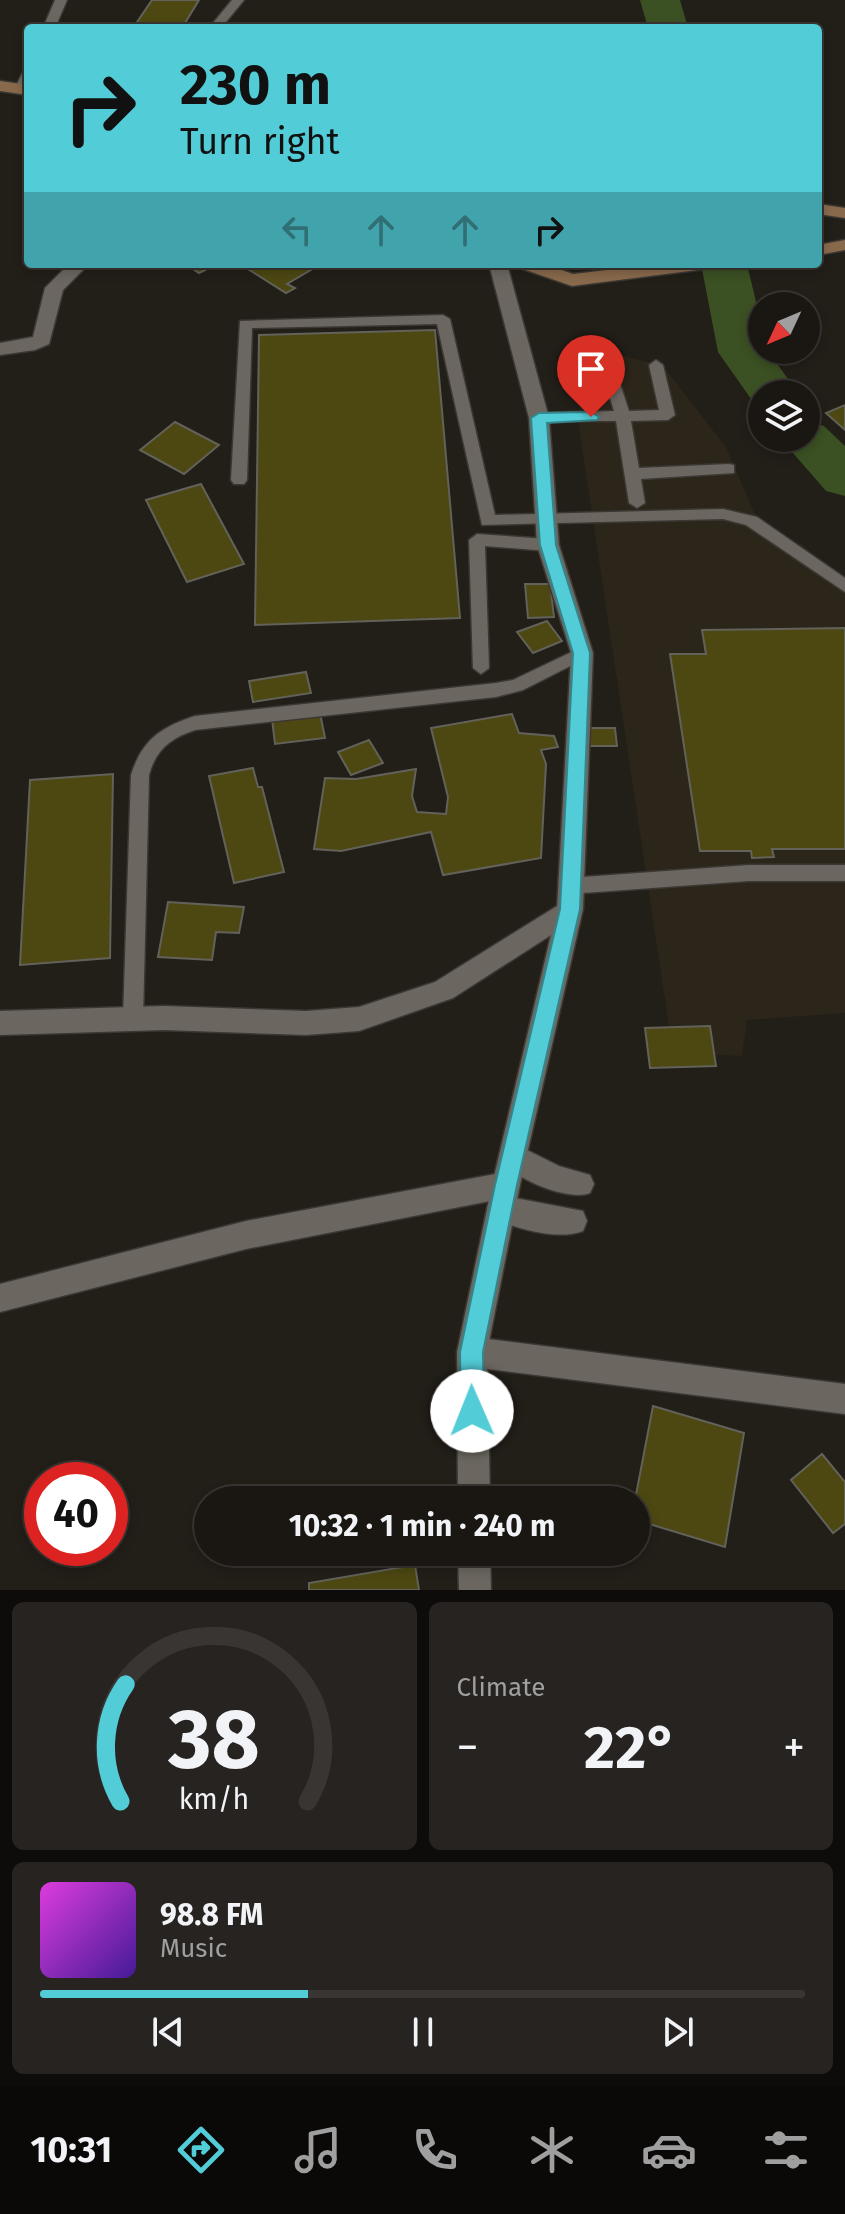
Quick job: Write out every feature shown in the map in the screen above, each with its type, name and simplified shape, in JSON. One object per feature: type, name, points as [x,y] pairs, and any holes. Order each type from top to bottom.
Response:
[{"type":"main road","points":[[0,86],[24,84]]},
{"type":"main road","points":[[822,210],[845,213]]},
{"type":"main road","points":[[822,249],[845,245]]},
{"type":"main road","points":[[538,268],[572,280],[672,268]]},
{"type":"street","points":[[0,349],[35,344],[42,340],[54,288],[76,268]]},
{"type":"street","points":[[474,1486],[472,1352],[570,897],[582,653],[547,533],[539,418],[499,268]]},
{"type":"street","points":[[0,1023],[133,1019],[306,1023],[359,1019],[444,990],[570,897]]},
{"type":"street","points":[[513,1156],[554,1178],[580,1184]]},
{"type":"street","points":[[0,1298],[246,1235],[504,1197],[550,1220],[573,1221]]},
{"type":"street","points":[[472,1352],[845,1399]]},
{"type":"street","points":[[474,1566],[475,1590]]},
{"type":"lane","points":[[51,24],[61,0]]},
{"type":"lane","points":[[218,24],[238,0]]},
{"type":"lane","points":[[239,480],[245,324],[443,319],[488,521],[487,540]]},
{"type":"lane","points":[[605,359],[623,416],[637,503]]},
{"type":"lane","points":[[539,418],[668,415],[656,365]]},
{"type":"lane","points":[[634,474],[729,469]]},
{"type":"lane","points":[[481,668],[477,540],[723,514],[751,521],[845,586]]},
{"type":"lane","points":[[488,521],[547,533]]},
{"type":"lane","points":[[133,1019],[140,775],[145,756],[155,742],[174,729],[195,723],[496,690],[517,685],[582,653]]},
{"type":"lane","points":[[570,897],[749,873],[845,873]]},
{"type":"shaded area","points":[[623,356],[663,366],[726,447],[766,540],[802,544],[845,584],[845,1013],[747,1020],[742,1056],[673,1053],[577,414],[594,370]]},
{"type":"building","points":[[152,0],[199,0],[184,24],[136,24]]},
{"type":"building","points":[[192,268],[209,268],[199,273]]},
{"type":"building","points":[[246,268],[314,268],[287,284],[295,288],[286,293]]},
{"type":"building","points":[[435,330],[460,618],[255,625],[259,335]]},
{"type":"building","points":[[845,405],[845,430],[826,413]]},
{"type":"building","points":[[175,422],[219,445],[184,474],[140,450]]},
{"type":"building","points":[[201,484],[244,564],[187,582],[146,500]]},
{"type":"building","points":[[525,584],[550,584],[554,617],[528,618]]},
{"type":"building","points":[[547,621],[562,641],[533,653],[517,632]]},
{"type":"building","points":[[845,628],[845,849],[772,849],[774,857],[752,858],[751,851],[700,851],[670,654],[706,654],[702,630]]},
{"type":"building","points":[[306,672],[311,693],[253,702],[249,681]]},
{"type":"building","points":[[320,713],[325,738],[275,744],[272,719]]},
{"type":"building","points":[[512,714],[519,733],[554,736],[558,747],[541,750],[546,764],[541,858],[443,875],[431,832],[341,851],[314,849],[325,778],[356,779],[416,769],[412,796],[417,812],[446,814],[448,797],[431,728]]},
{"type":"building","points":[[580,728],[615,728],[617,746],[582,746]]},
{"type":"building","points":[[369,740],[383,763],[351,775],[338,752]]},
{"type":"building","points":[[253,768],[258,787],[262,787],[284,872],[234,883],[209,776]]},
{"type":"building","points":[[113,774],[110,958],[20,965],[30,780]]},
{"type":"building","points":[[168,902],[244,907],[239,933],[216,932],[212,960],[158,957]]},
{"type":"building","points":[[710,1026],[716,1066],[650,1068],[645,1028]]},
{"type":"building","points":[[653,1406],[744,1433],[725,1547],[650,1524],[650,1486],[638,1486]]},
{"type":"building","points":[[822,1454],[845,1482],[845,1524],[833,1533],[791,1480]]},
{"type":"building","points":[[415,1566],[419,1590],[309,1590],[309,1583]]},
{"type":"waterway","points":[[660,0],[667,24]]},
{"type":"waterway","points":[[725,268],[743,352],[764,380]]},
{"type":"waterway","points":[[820,452],[845,478]]},
{"type":"route","points":[[472,1411],[472,1352],[506,1185],[570,909],[582,653],[548,545],[539,418],[591,417]]}]
